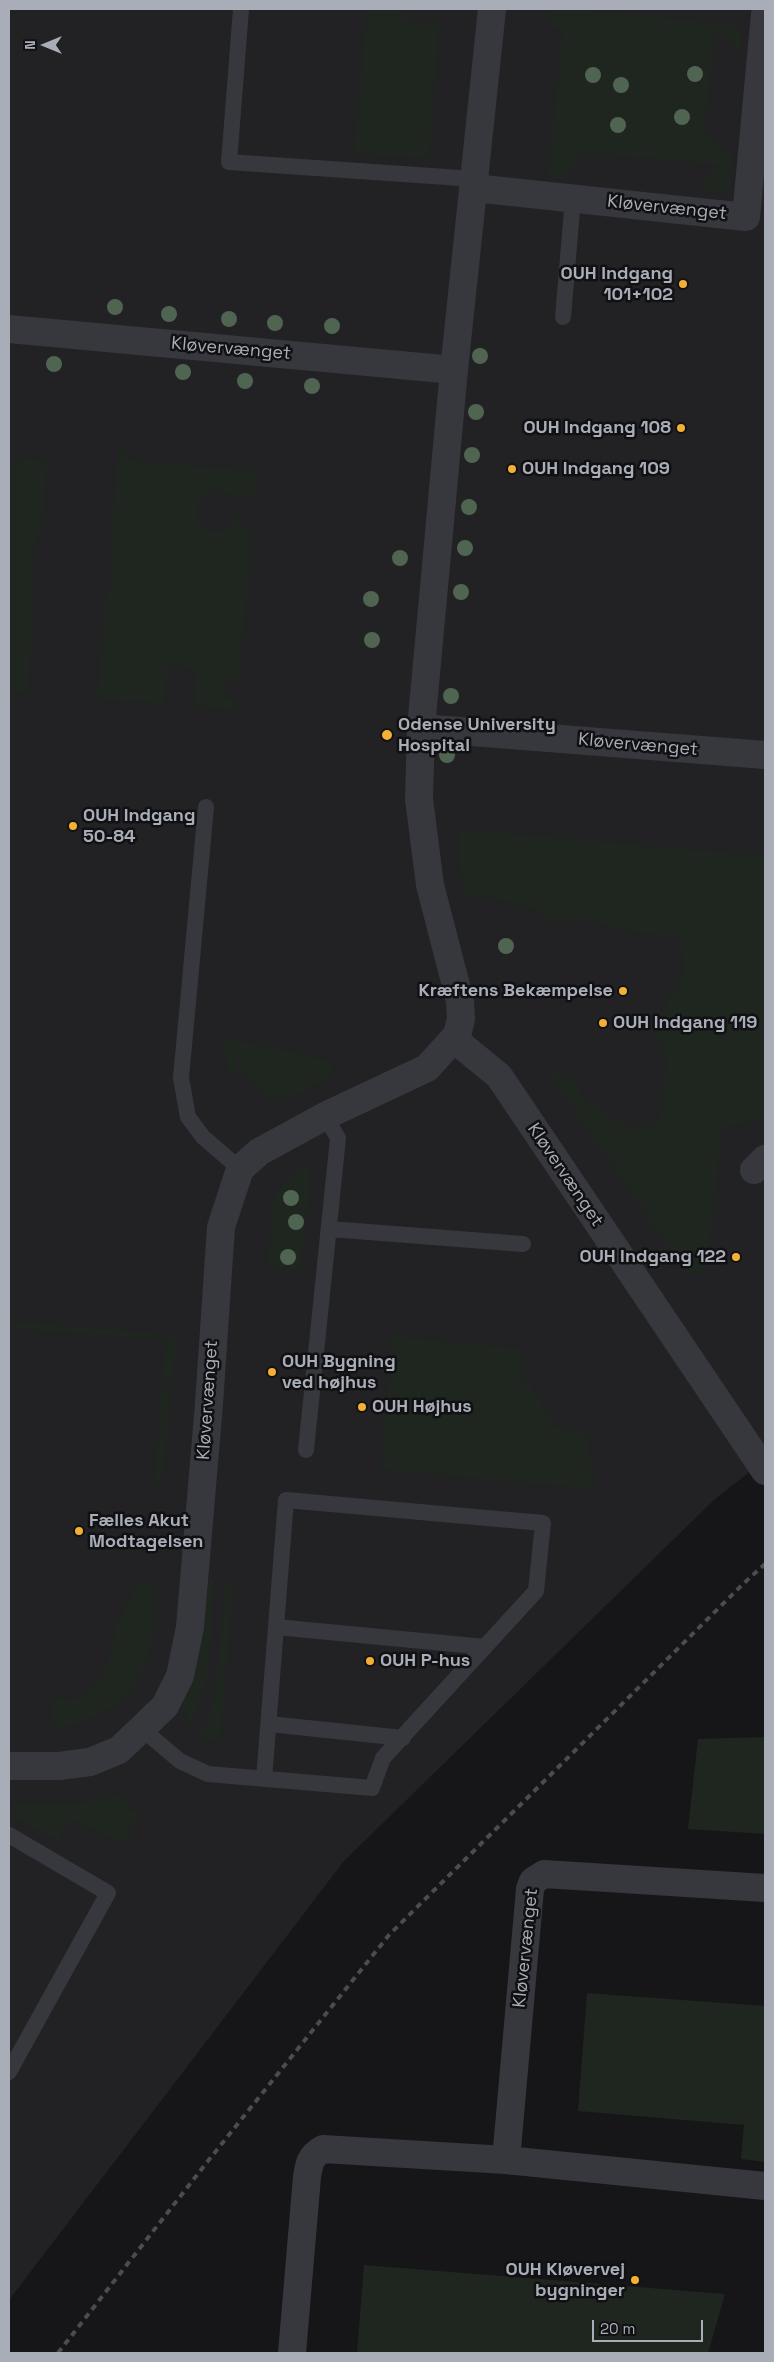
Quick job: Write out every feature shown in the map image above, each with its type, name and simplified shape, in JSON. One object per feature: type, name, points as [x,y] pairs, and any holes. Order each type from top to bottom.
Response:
[{"type":"street","points":[[240,1169],[259,1152],[325,1116],[427,1068],[455,1040],[461,1020],[460,1001],[430,885],[420,799],[421,728],[454,370],[492,9]]},
{"type":"street","name":"Kløvervænget","points":[[474,183],[573,198],[746,217],[765,14]]},
{"type":"street","name":"Kløvervænget","points":[[9,328],[454,370]]},
{"type":"street","name":"Kløvervænget","points":[[421,728],[765,755]]},
{"type":"street","name":"Kløvervænget","points":[[455,1040],[499,1076],[765,1471]]},
{"type":"street","name":"Kløvervænget","points":[[9,1766],[59,1766],[90,1762],[119,1750],[165,1706],[180,1676],[190,1627],[209,1404],[221,1227],[240,1169]]},
{"type":"street","name":"Kløvervænget","points":[[506,2160],[530,1890],[533,1881],[544,1874],[765,1888]]},
{"type":"street","points":[[292,2353],[309,2163],[315,2153],[323,2149],[506,2160],[765,2186]]},
{"type":"lane","points":[[241,9],[229,162],[474,183]]},
{"type":"lane","points":[[563,317],[573,198]]},
{"type":"lane","points":[[206,807],[181,1078],[188,1117],[203,1137],[240,1169]]},
{"type":"lane","points":[[306,1450],[338,1138],[325,1116]]},
{"type":"lane","points":[[330,1229],[523,1244]]},
{"type":"lane","points":[[142,1729],[180,1761],[208,1774],[264,1779],[372,1788],[383,1758],[536,1591],[543,1523],[286,1500],[264,1779]]},
{"type":"lane","points":[[276,1627],[485,1647]]},
{"type":"lane","points":[[269,1724],[403,1738]]},
{"type":"lane","points":[[9,1835],[108,1893],[9,2072]]},
{"type":"shaded area","name":"Odense University Hospital","points":[[9,9],[765,9],[765,1460],[715,1499],[344,1861],[9,2300]]},
{"type":"shaded area","points":[[367,9],[407,9],[406,22],[439,25],[429,158],[354,154]]},
{"type":"shaded area","points":[[551,9],[579,9],[742,26],[741,52],[715,29],[704,135],[732,154],[730,185],[722,193],[698,191],[719,165],[584,152],[562,180],[548,178],[563,28],[550,27]]},
{"type":"shaded area","points":[[118,450],[126,451],[126,460],[256,471],[254,498],[234,497],[217,490],[206,494],[202,498],[197,512],[199,520],[205,526],[212,530],[220,531],[234,522],[238,512],[242,512],[240,529],[252,530],[239,680],[227,679],[226,698],[237,700],[237,710],[193,706],[196,668],[168,665],[164,704],[97,699],[107,589],[112,589],[114,555],[110,555]]},
{"type":"shaded area","points":[[19,458],[47,460],[41,535],[36,535],[31,594],[35,595],[27,693],[9,691],[9,463],[15,466]]},
{"type":"shaded area","points":[[459,829],[765,856],[765,1117],[722,1129],[706,1275],[687,1273],[544,1066],[579,1085],[580,1096],[628,1128],[659,1125],[667,1060],[656,1032],[660,1015],[684,976],[681,935],[659,935],[615,928],[591,920],[547,921],[532,908],[491,898],[465,898],[459,863]]},
{"type":"shaded area","points":[[224,1037],[332,1061],[334,1065],[329,1074],[321,1081],[302,1093],[279,1098],[258,1096],[263,1090],[240,1066],[230,1074]]},
{"type":"shaded area","points":[[306,1164],[309,1166],[310,1188],[300,1269],[267,1266],[273,1201],[286,1180]]},
{"type":"shaded area","points":[[12,1321],[177,1335],[172,1381],[162,1380],[166,1339],[11,1329]]},
{"type":"shaded area","points":[[393,1336],[523,1349],[521,1380],[530,1384],[555,1427],[589,1435],[587,1458],[595,1463],[594,1489],[381,1469]]},
{"type":"shaded area","points":[[162,1390],[171,1391],[162,1483],[154,1483]]},
{"type":"shaded area","points":[[201,1578],[214,1580],[210,1654],[203,1692],[198,1708],[190,1723],[183,1710],[183,1701],[189,1678]]},
{"type":"shaded area","points":[[226,1581],[234,1581],[220,1742],[198,1736],[207,1723],[214,1698]]},
{"type":"shaded area","points":[[140,1582],[155,1584],[153,1627],[149,1649],[147,1659],[136,1681],[117,1703],[105,1711],[80,1722],[51,1727],[53,1698],[75,1700],[100,1682],[113,1647],[115,1628]]},
{"type":"shaded area","points":[[765,1737],[765,1834],[688,1829],[698,1739]]},
{"type":"shaded area","points":[[121,1794],[128,1802],[128,1808],[141,1815],[123,1843],[71,1819],[59,1841],[9,1815],[15,1803],[74,1805]]},
{"type":"shaded area","points":[[587,1993],[765,2006],[765,2162],[741,2159],[744,2125],[578,2111]]},
{"type":"shaded area","points":[[364,2265],[725,2294],[708,2353],[357,2353]]},
{"type":"railway","points":[[58,2353],[204,2166],[389,1935],[765,1564]]},
{"type":"place","name":"OUH Indgang 101+102","points":[[683,284]]},
{"type":"place","name":"OUH Indgang 108","points":[[681,428]]},
{"type":"place","name":"OUH Indgang 109","points":[[512,469]]},
{"type":"place","name":"Odense University Hospital","points":[[387,735]]},
{"type":"place","name":"OUH Indgang 50-84","points":[[73,826]]},
{"type":"place","name":"Kræftens Bekæmpelse","points":[[623,991]]},
{"type":"place","name":"OUH Indgang 119","points":[[603,1023]]},
{"type":"place","name":"OUH Indgang 122","points":[[736,1257]]},
{"type":"place","name":"OUH Bygning ved højhus","points":[[272,1372]]},
{"type":"place","name":"OUH Højhus","points":[[362,1407]]},
{"type":"place","name":"Fælles Akut Modtagelsen","points":[[79,1531]]},
{"type":"place","name":"OUH P-hus","points":[[370,1661]]},
{"type":"place","name":"OUH Kløvervej bygninger","points":[[635,2280]]}]
